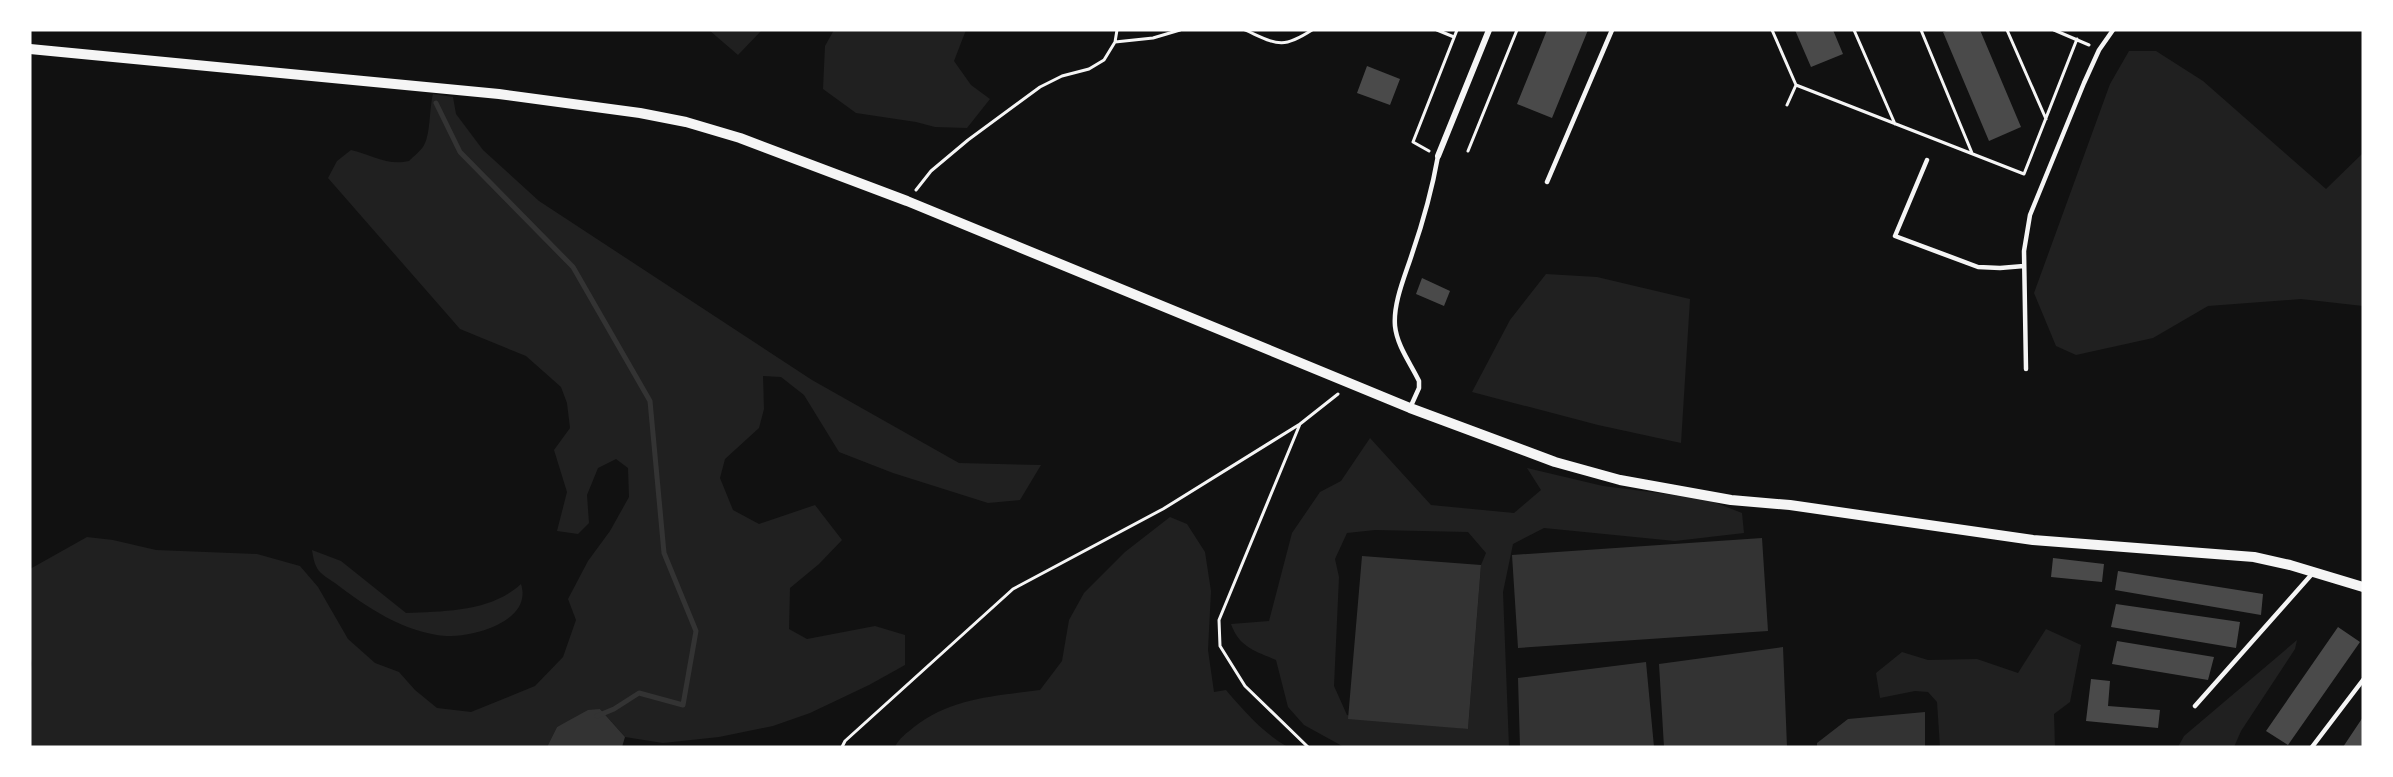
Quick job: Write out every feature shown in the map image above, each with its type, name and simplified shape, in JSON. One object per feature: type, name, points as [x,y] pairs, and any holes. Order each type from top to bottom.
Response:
[{"type":"street","points":[[1438,156],[1489,30]]},
{"type":"street","points":[[30,49],[499,94],[640,113],[686,122],[740,138],[907,201],[1410,408],[1555,462],[1620,480],[1731,500],[1791,505],[2033,540],[2104,547],[2203,551],[2254,556],[2363,587]]},
{"type":"lane","points":[[1547,182],[1612,30]]},
{"type":"lane","points":[[2026,369],[2024,250],[2030,215],[2099,50],[2113,30]]},
{"type":"lane","points":[[1410,408],[1419,388],[1419,381],[1399,343],[1395,318],[1431,194],[1438,156]]},
{"type":"lane","points":[[1927,160],[1895,236],[1978,267],[2024,266]]},
{"type":"lane","points":[[2195,706],[2314,572]]},
{"type":"lane","points":[[2312,747],[2363,681]]},
{"type":"path","points":[[907,201],[931,171],[968,140],[1040,87],[1062,76],[1089,69],[1104,60],[1115,42],[1117,30]]},
{"type":"path","points":[[1115,42],[1153,38],[1180,30]]},
{"type":"path","points":[[1245,30],[1280,45],[1297,40],[1312,30]]},
{"type":"path","points":[[1437,30],[1454,37]]},
{"type":"path","points":[[1438,156],[1413,142],[1457,30]]},
{"type":"path","points":[[1468,151],[1517,30]]},
{"type":"path","points":[[1772,30],[1796,85],[2024,174],[2077,39]]},
{"type":"path","points":[[1854,30],[1894,124]]},
{"type":"path","points":[[1921,30],[1972,154]]},
{"type":"path","points":[[2007,30],[2046,119]]},
{"type":"path","points":[[2054,30],[2099,50]]},
{"type":"path","points":[[1787,105],[1796,85]]},
{"type":"path","points":[[842,747],[845,741],[1013,589],[1163,509],[1300,424],[1352,383]]},
{"type":"path","points":[[1300,424],[1219,620],[1220,646],[1245,686],[1308,747]]},
{"type":"shaded area","points":[[709,30],[762,30],[738,55]]},
{"type":"shaded area","points":[[834,30],[966,30],[954,61],[971,85],[990,99],[967,128],[935,127],[856,113],[823,89],[825,46]]},
{"type":"shaded area","points":[[2129,51],[2156,51],[2203,81],[2326,189],[2363,153],[2363,306],[2301,299],[2208,306],[2153,338],[2076,355],[2056,346],[2034,293],[2110,84]]},
{"type":"shaded area","points":[[433,94],[453,97],[456,114],[483,150],[539,201],[812,380],[959,463],[1041,465],[1020,500],[988,503],[893,473],[839,452],[804,395],[781,377],[763,376],[764,409],[759,428],[725,459],[720,478],[733,510],[759,524],[815,505],[842,540],[819,564],[790,588],[789,629],[807,639],[875,626],[905,635],[905,665],[869,685],[810,713],[773,726],[719,737],[663,743],[625,737],[600,709],[557,727],[547,747],[30,747],[32,663],[30,656],[30,569],[87,537],[113,540],[156,550],[257,554],[300,566],[318,587],[348,639],[375,663],[399,672],[415,690],[437,708],[471,712],[535,686],[563,657],[576,620],[568,599],[588,561],[610,531],[629,497],[628,468],[616,459],[598,468],[587,495],[589,523],[578,534],[557,531],[567,492],[554,450],[570,428],[567,403],[561,387],[526,356],[460,329],[328,178],[337,161],[351,150],[387,161],[409,161],[426,142]]},
{"type":"shaded area","points":[[1546,274],[1597,277],[1690,299],[1681,443],[1598,425],[1472,392],[1510,320]]},
{"type":"shaded area","points":[[1370,438],[1431,505],[1514,513],[1541,490],[1527,468],[1603,486],[1706,499],[1742,513],[1744,533],[1675,541],[1544,528],[1513,544],[1503,592],[1509,747],[1344,747],[1304,725],[1288,707],[1276,660],[1243,643],[1231,624],[1269,621],[1292,533],[1320,492],[1341,481]],"holes":[[[1375,530],[1468,532],[1486,553],[1481,565],[1468,729],[1347,715],[1334,686],[1339,577],[1335,559],[1347,533]]]},
{"type":"shaded area","points":[[1170,517],[1187,524],[1205,552],[1211,591],[1208,650],[1214,692],[1226,690],[1262,728],[1288,747],[895,747],[901,738],[928,717],[958,704],[1040,690],[1062,661],[1069,620],[1084,593],[1125,552]]},
{"type":"shaded area","points":[[1762,538],[1768,631],[1518,648],[1512,555]]},
{"type":"shaded area","points":[[312,550],[341,561],[406,613],[452,610],[482,605],[509,593],[521,584],[522,597],[518,608],[510,617],[485,630],[458,636],[431,634],[401,624],[373,610],[347,592],[318,570]]},
{"type":"shaded area","points":[[1362,556],[1481,565],[1468,729],[1348,719]]},
{"type":"shaded area","points":[[2046,629],[2081,645],[2070,702],[2054,714],[2055,747],[1940,747],[1937,702],[1928,692],[1915,691],[1880,698],[1876,673],[1902,652],[1928,660],[1977,659],[2018,673]]},
{"type":"shaded area","points":[[2297,640],[2295,649],[2241,731],[2234,747],[2178,747],[2184,736]]},
{"type":"shaded area","points":[[1783,647],[1787,747],[1664,747],[1659,664]]},
{"type":"shaded area","points":[[1646,662],[1654,747],[1520,747],[1518,678]]},
{"type":"shaded area","points":[[600,709],[625,737],[622,747],[547,747],[557,727],[588,710]]},
{"type":"shaded area","points":[[1925,712],[1925,747],[1817,747],[1817,743],[1848,719]]},
{"type":"building","points":[[1547,30],[1588,30],[1552,118],[1517,104]]},
{"type":"building","points":[[1795,30],[1833,30],[1843,54],[1811,67]]},
{"type":"building","points":[[1980,30],[2021,127],[1989,141],[1943,32]]},
{"type":"building","points":[[1367,66],[1400,79],[1390,105],[1357,93]]},
{"type":"building","points":[[1422,278],[1450,291],[1444,306],[1416,294]]},
{"type":"building","points":[[2053,558],[2104,564],[2102,582],[2051,577]]},
{"type":"building","points":[[2118,571],[2263,594],[2261,615],[2115,590]]},
{"type":"building","points":[[2116,604],[2240,622],[2236,648],[2111,627]]},
{"type":"building","points":[[2338,627],[2360,642],[2288,745],[2266,731]]},
{"type":"building","points":[[2117,641],[2214,657],[2208,680],[2112,664]]},
{"type":"building","points":[[2091,679],[2110,681],[2108,706],[2160,710],[2158,728],[2086,721]]},
{"type":"building","points":[[2363,717],[2363,747],[2343,747]]},
{"type":"waterway","points":[[436,103],[460,152],[573,267],[650,401],[664,553],[696,631],[683,705],[639,693],[614,709],[597,716]]}]
